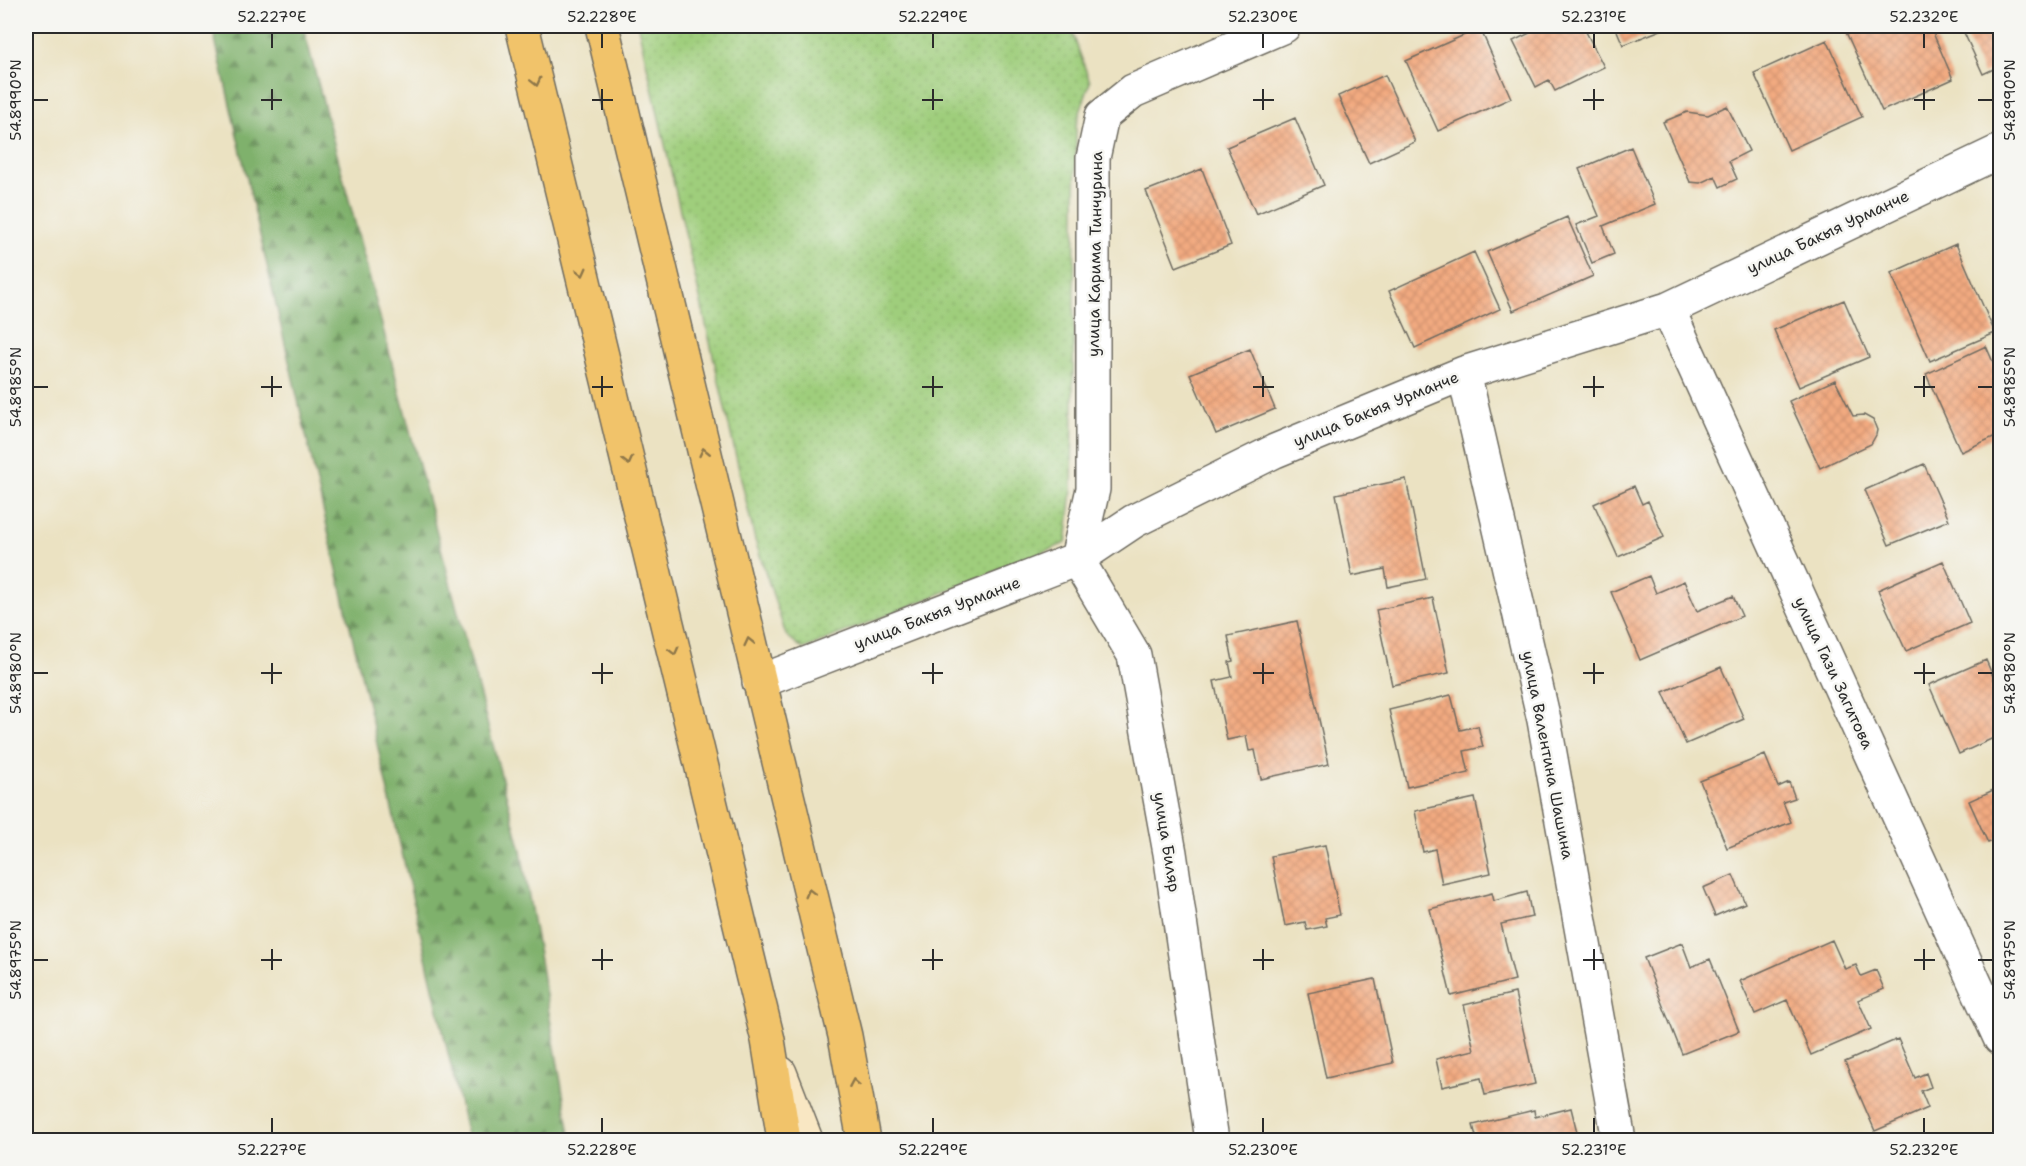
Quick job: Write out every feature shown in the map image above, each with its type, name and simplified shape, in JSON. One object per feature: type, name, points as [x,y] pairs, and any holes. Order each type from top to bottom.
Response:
[{"type":"highway","points":[[522,26],[768,1040],[784,1140]]},
{"type":"highway","points":[[602,26],[845,1036],[864,1140]]},
{"type":"main road","points":[[768,1040],[806,1140]]},
{"type":"street","name":"улица Карима Тинчурина","points":[[1077,559],[1093,489],[1093,158],[1102,116],[1133,91],[1284,26]]},
{"type":"street","name":"улица Бакыя Урманче","points":[[759,682],[1077,559],[1134,521],[1275,451],[1464,373],[1668,309],[2001,151]]},
{"type":"street","name":"улица Гази Загитова","points":[[1668,309],[2001,1038]]},
{"type":"street","name":"улица Валентина Шашина","points":[[1464,373],[1544,720],[1619,1140]]},
{"type":"street","name":"улица Биляр","points":[[1077,559],[1134,655],[1170,853],[1212,1140]]},
{"type":"green space","points":[[212,26],[303,26],[521,851],[571,1140],[468,1140]]},
{"type":"green space","points":[[638,26],[1070,26],[1090,82],[1076,125],[1072,489],[1066,543],[803,649],[786,635],[755,540]]},
{"type":"building","points":[[1526,26],[1583,26],[1604,67],[1555,91],[1549,80],[1536,87],[1513,41],[1530,33]]},
{"type":"building","points":[[1615,26],[1671,26],[1623,45]]},
{"type":"building","points":[[1856,26],[1930,26],[1953,79],[1882,111],[1845,30]]},
{"type":"building","points":[[1961,26],[2000,26],[2000,66],[1983,74]]},
{"type":"building","points":[[1480,28],[1511,98],[1438,131],[1406,61]]},
{"type":"building","points":[[1827,40],[1862,117],[1789,150],[1754,73]]},
{"type":"building","points":[[1385,75],[1415,142],[1369,163],[1338,96]]},
{"type":"building","points":[[1727,106],[1749,151],[1729,161],[1737,179],[1720,187],[1715,176],[1700,183],[1690,182],[1663,122],[1687,112],[1708,115]]},
{"type":"building","points":[[1295,118],[1324,185],[1256,214],[1227,147]]},
{"type":"building","points":[[1631,147],[1655,204],[1603,226],[1614,254],[1592,263],[1576,225],[1599,216],[1579,169]]},
{"type":"building","points":[[1202,169],[1231,245],[1176,267],[1146,191]]},
{"type":"building","points":[[1567,217],[1593,276],[1513,311],[1487,252]]},
{"type":"building","points":[[1956,244],[1995,333],[1930,361],[1891,273]]},
{"type":"building","points":[[1474,252],[1500,309],[1415,348],[1389,291]]},
{"type":"building","points":[[1844,300],[1869,357],[1799,387],[1774,330]]},
{"type":"building","points":[[1986,346],[2000,378],[2000,434],[1961,452],[1926,374]]},
{"type":"building","points":[[1250,349],[1275,409],[1216,434],[1190,374]]},
{"type":"building","points":[[1835,380],[1853,416],[1864,415],[1873,420],[1877,430],[1871,444],[1820,468],[1789,401]]},
{"type":"building","points":[[1924,464],[1949,520],[1889,545],[1865,490]]},
{"type":"building","points":[[1406,479],[1426,579],[1388,587],[1385,569],[1352,576],[1336,494]]},
{"type":"building","points":[[1634,486],[1642,504],[1648,501],[1664,537],[1618,557],[1594,504]]},
{"type":"building","points":[[1943,561],[1970,623],[1906,651],[1878,590]]},
{"type":"building","points":[[1649,576],[1656,593],[1684,581],[1697,611],[1733,596],[1742,616],[1640,660],[1611,592]]},
{"type":"building","points":[[1433,598],[1449,673],[1392,685],[1376,610]]},
{"type":"building","points":[[1297,621],[1329,764],[1261,779],[1255,750],[1249,751],[1246,736],[1227,740],[1214,681],[1232,677],[1229,662],[1233,661],[1228,636]]},
{"type":"building","points":[[1986,660],[2000,693],[2000,735],[1959,754],[1929,685]]},
{"type":"building","points":[[1721,667],[1744,719],[1686,744],[1663,692]]},
{"type":"building","points":[[1451,695],[1460,730],[1478,726],[1483,747],[1464,751],[1469,773],[1407,787],[1389,710]]},
{"type":"building","points":[[1765,755],[1778,787],[1789,782],[1795,798],[1783,802],[1791,822],[1727,848],[1700,781]]},
{"type":"building","points":[[2000,787],[2000,838],[1988,843],[1969,801]]},
{"type":"building","points":[[1475,798],[1491,873],[1442,884],[1435,849],[1423,852],[1415,811]]},
{"type":"building","points":[[1325,845],[1340,915],[1325,918],[1327,926],[1307,930],[1305,922],[1285,926],[1271,856]]},
{"type":"building","points":[[1733,875],[1745,903],[1715,916],[1703,888]]},
{"type":"building","points":[[1527,892],[1532,917],[1501,924],[1515,980],[1451,996],[1430,909],[1492,893],[1494,901]]},
{"type":"building","points":[[1832,940],[1845,969],[1856,965],[1861,976],[1876,970],[1884,989],[1858,1000],[1871,1029],[1811,1055],[1787,1000],[1755,1014],[1740,981]]},
{"type":"building","points":[[1682,943],[1691,967],[1710,959],[1739,1031],[1682,1054],[1644,958]]},
{"type":"building","points":[[1375,979],[1393,1063],[1326,1078],[1308,993]]},
{"type":"building","points":[[1515,993],[1535,1084],[1485,1095],[1481,1078],[1442,1087],[1436,1059],[1474,1050],[1464,1005]]},
{"type":"building","points":[[1898,1039],[1915,1078],[1926,1073],[1931,1087],[1921,1091],[1928,1108],[1875,1131],[1845,1062]]},
{"type":"building","points":[[1571,1108],[1579,1140],[1477,1140],[1473,1125],[1534,1110],[1535,1117]]}]
